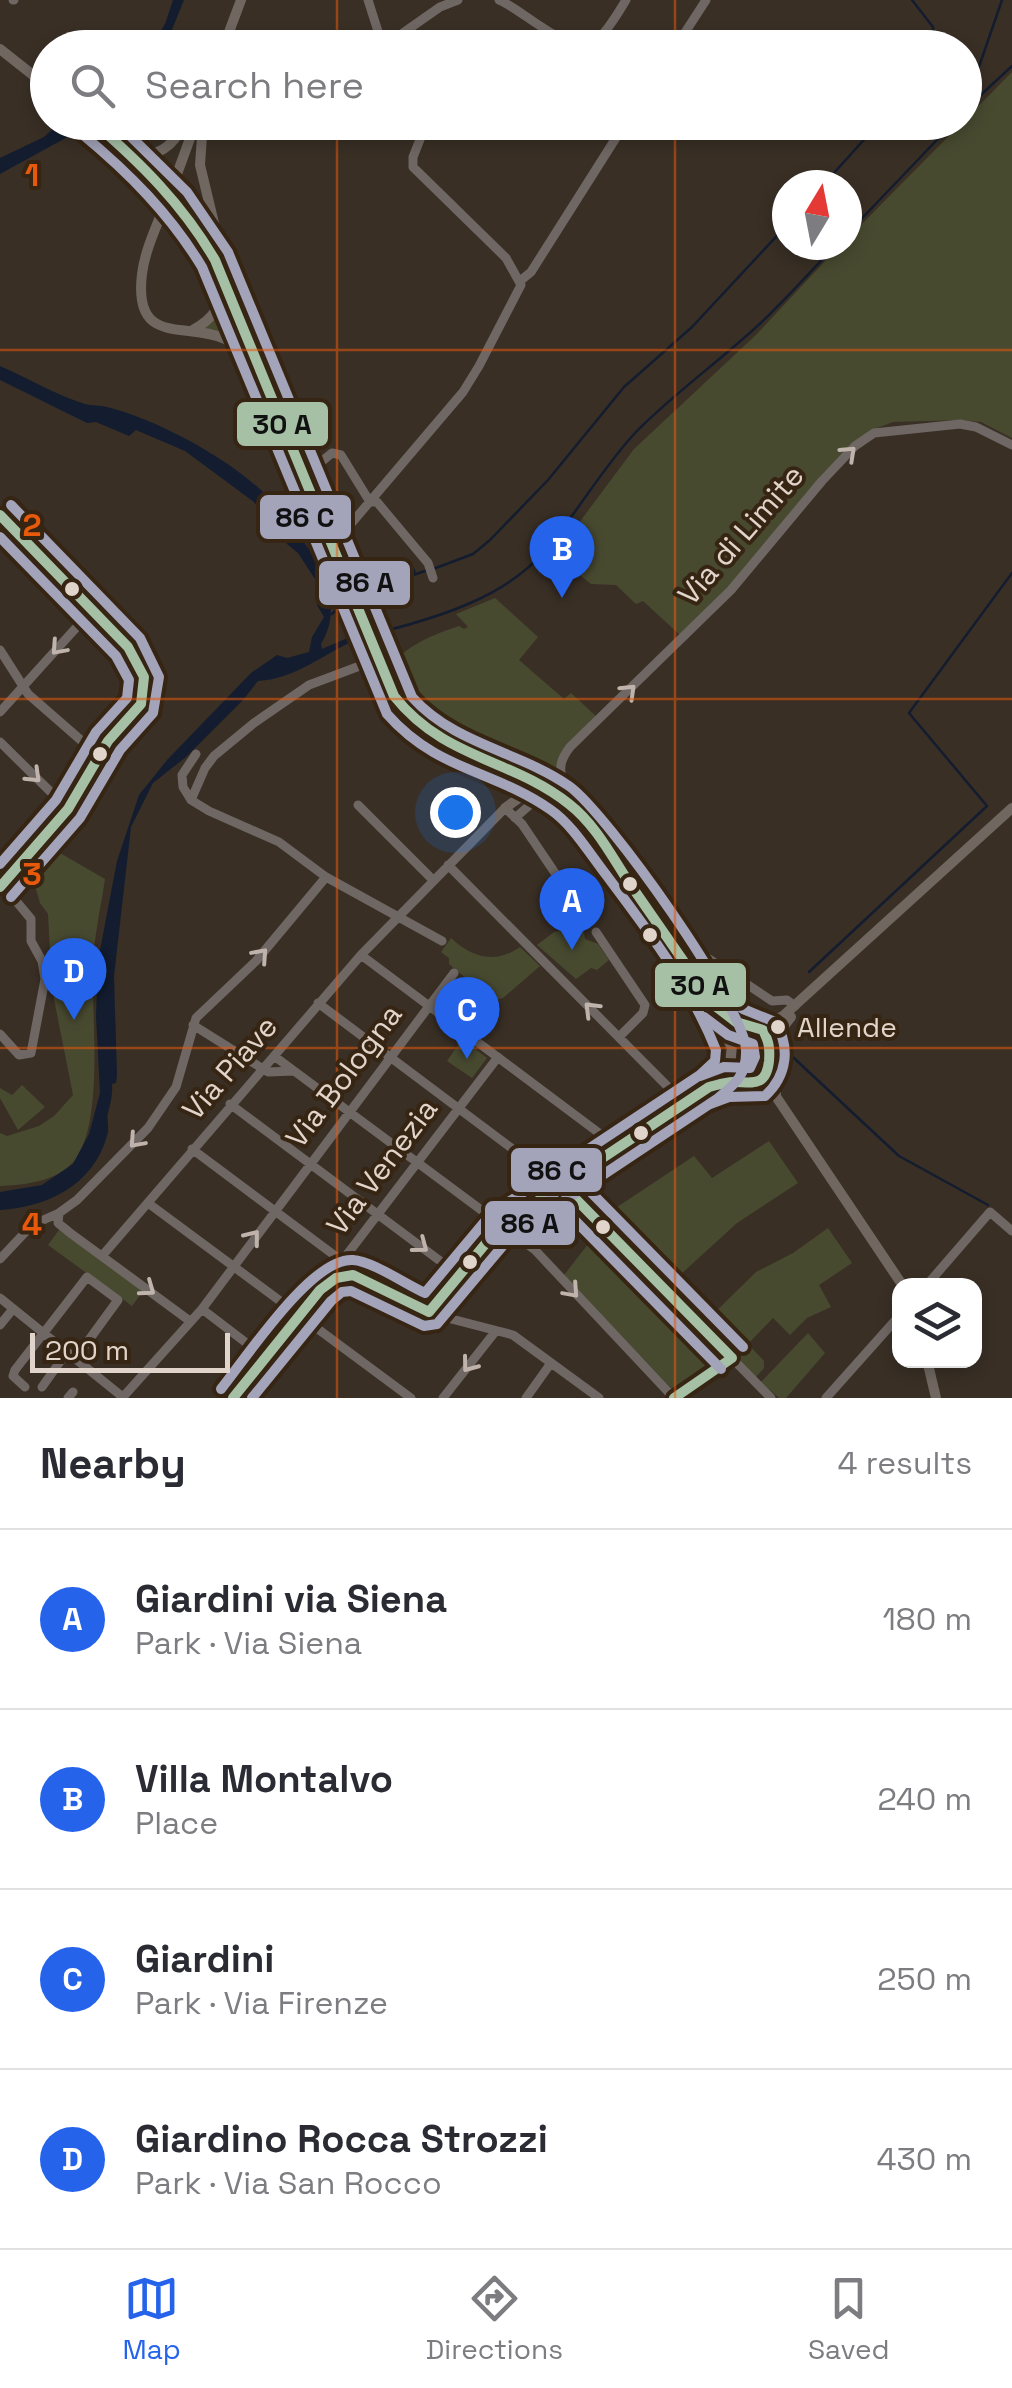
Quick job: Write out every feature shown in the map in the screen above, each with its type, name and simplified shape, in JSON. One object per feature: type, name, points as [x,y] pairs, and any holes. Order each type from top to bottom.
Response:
[{"type":"main road","points":[[230,30],[241,0]]},
{"type":"main road","points":[[0,49],[30,73]]},
{"type":"main road","points":[[114,140],[168,186],[171,200],[215,260],[394,696],[410,718],[433,738],[536,784],[564,801],[589,824],[714,1005],[732,1046]]},
{"type":"main road","points":[[119,144],[143,155],[157,153],[173,140]]},
{"type":"main road","points":[[168,186],[190,140]]},
{"type":"main road","points":[[199,140],[200,165],[232,298]]},
{"type":"main road","points":[[171,200],[143,266],[142,298],[149,314],[160,326],[172,331],[210,334],[236,346],[248,360],[283,424]]},
{"type":"main road","points":[[187,332],[209,320],[219,304],[222,288],[215,260]]},
{"type":"main road","points":[[562,780],[568,794],[593,819],[610,844],[616,863]]},
{"type":"main road","points":[[505,808],[523,794],[545,797],[569,813],[616,863]]},
{"type":"main road","points":[[776,1094],[736,1082],[730,1068],[735,1035],[772,1024],[795,1006],[1012,808]]},
{"type":"main road","points":[[752,1084],[764,1076],[770,1043],[777,1030],[1012,817]]},
{"type":"main road","points":[[714,1005],[752,1027],[770,1043]]},
{"type":"main road","points":[[768,1064],[776,1094],[898,1278]]},
{"type":"main road","points":[[930,1368],[936,1398]]},
{"type":"street","points":[[368,0],[378,30]]},
{"type":"street","points":[[407,30],[440,7],[458,0]]},
{"type":"street","points":[[498,0],[547,30]]},
{"type":"street","points":[[604,30],[626,0]]},
{"type":"street","points":[[687,30],[706,0]]},
{"type":"street","points":[[338,539],[463,392],[519,291],[520,281],[506,258],[414,167],[413,156],[420,140]]},
{"type":"street","points":[[520,281],[531,272],[615,140]]},
{"type":"street","name":"Via di Limite","points":[[562,780],[562,757],[731,590],[855,446],[874,434],[960,424],[976,427],[1012,445]]},
{"type":"street","points":[[315,468],[332,453],[340,456],[370,502]]},
{"type":"street","points":[[370,502],[377,502],[428,563],[432,578]]},
{"type":"street","points":[[0,515],[133,654],[146,687],[141,704],[110,738],[68,809],[1,885],[31,918],[31,941],[44,971],[33,1048],[27,1056],[17,1054],[0,1034]]},
{"type":"street","points":[[0,712],[93,609]]},
{"type":"street","points":[[0,650],[28,694],[99,756]]},
{"type":"street","points":[[191,800],[204,768],[254,723],[309,685],[365,664]]},
{"type":"street","points":[[0,742],[68,809]]},
{"type":"street","points":[[196,754],[182,775],[182,787],[191,800],[279,842],[326,877],[442,941]]},
{"type":"street","points":[[515,818],[532,803]]},
{"type":"street","points":[[358,805],[433,880]]},
{"type":"street","points":[[505,808],[584,916]]},
{"type":"street","name":"Via Piave","points":[[102,1256],[361,955],[505,808]]},
{"type":"street","points":[[448,866],[684,1104]]},
{"type":"street","points":[[0,1259],[32,1225],[59,1213],[117,1162],[157,1116],[181,1074],[196,1018],[256,961],[326,877]]},
{"type":"street","points":[[596,932],[645,1005],[643,1013],[619,1037]]},
{"type":"street","points":[[361,955],[619,1148]]},
{"type":"street","points":[[680,957],[703,956],[772,1002],[786,1000],[795,1006]]},
{"type":"street","name":"Via Bologna","points":[[124,1397],[202,1308],[454,973]]},
{"type":"street","points":[[318,1003],[562,1185],[771,1398]]},
{"type":"street","points":[[194,1024],[268,1072],[294,1071]]},
{"type":"street","points":[[274,1056],[535,1250],[674,1398],[732,1358]]},
{"type":"street","name":"Via Venezia","points":[[233,1398],[498,1057]]},
{"type":"street","points":[[429,1312],[501,1225],[709,1088],[730,1068]]},
{"type":"street","points":[[709,1088],[736,1082]]},
{"type":"street","points":[[230,1104],[460,1276]]},
{"type":"street","points":[[192,1150],[383,1290]]},
{"type":"street","points":[[148,1202],[411,1398]]},
{"type":"street","points":[[933,1278],[990,1212],[1012,1231]]},
{"type":"street","points":[[59,1213],[58,1223],[190,1320]]},
{"type":"street","points":[[320,1290],[334,1279],[351,1275],[429,1312],[513,1334],[593,1396]]},
{"type":"street","points":[[25,1386],[14,1376],[15,1370],[87,1277],[118,1300],[42,1387]]},
{"type":"street","points":[[0,1298],[124,1397]]},
{"type":"street","points":[[202,1308],[266,1358]]},
{"type":"street","points":[[0,1325],[13,1309]]},
{"type":"street","points":[[826,1398],[892,1323]]},
{"type":"street","points":[[443,1398],[495,1332]]},
{"type":"street","points":[[526,1398],[551,1363]]},
{"type":"green space","points":[[1012,72],[1012,438],[981,422],[961,420],[893,422],[872,430],[837,459],[729,588],[680,635],[643,601],[636,604],[616,585],[591,584],[555,555],[634,449],[756,335],[826,260],[862,260],[862,224],[945,140],[982,140],[982,102]]},
{"type":"green space","points":[[226,298],[245,344],[245,346],[203,328]]},
{"type":"green space","points":[[495,598],[538,637],[519,660],[564,699],[571,693],[597,717],[567,749],[561,791],[435,729],[410,708],[388,669],[420,642],[459,626],[468,627],[456,614]]},
{"type":"green space","points":[[46,845],[105,879],[94,953],[91,1116],[77,1157],[62,1172],[32,1183],[0,1186],[0,1133],[7,1136],[39,1126],[73,1095],[52,989],[48,914],[40,903],[29,865]]},
{"type":"green space","points":[[583,926],[585,939],[598,944],[609,960],[576,979],[537,945],[554,932]]},
{"type":"green space","points":[[451,938],[484,956],[502,956],[520,947],[540,966],[503,998],[493,1001],[449,964],[449,958],[441,952]]},
{"type":"green space","points":[[462,1039],[487,1058],[472,1078],[447,1061]]},
{"type":"green space","points":[[22,1085],[45,1107],[18,1130],[0,1098],[0,1088],[12,1095]]},
{"type":"green space","points":[[769,1141],[798,1183],[737,1223],[668,1286],[602,1217],[694,1156],[712,1178]]},
{"type":"green space","points":[[828,1228],[852,1263],[819,1285],[831,1307],[807,1318],[790,1335],[773,1318],[748,1344],[764,1361],[764,1368],[756,1377],[704,1323],[756,1272],[793,1253]]},
{"type":"green space","points":[[59,1230],[143,1291],[132,1306],[48,1245]]},
{"type":"green space","points":[[596,1234],[722,1356],[673,1390],[564,1275]]},
{"type":"green space","points":[[808,1333],[825,1353],[786,1398],[779,1398],[761,1382]]},
{"type":"water","points":[[173,0],[184,0],[172,30],[161,30]]},
{"type":"water","points":[[38,140],[62,140],[0,174],[0,158]]},
{"type":"water","points":[[0,366],[74,400],[127,413],[168,430],[210,452],[247,478],[280,510],[326,581],[331,606],[322,649],[357,634],[360,638],[285,676],[258,681],[186,757],[153,783],[131,827],[114,976],[117,1075],[116,1083],[112,1084],[107,1136],[91,1168],[66,1190],[35,1204],[0,1210],[0,1192],[42,1185],[73,1164],[89,1134],[100,1093],[98,961],[117,861],[139,795],[167,760],[251,673],[277,655],[287,658],[309,652],[312,637],[324,617],[317,605],[315,579],[254,502],[185,451],[136,430],[129,436],[96,422],[87,423],[0,380]]},
{"type":"water","points":[[403,562],[416,574],[401,579],[398,568],[379,580],[375,566]]},
{"type":"waterway","points":[[912,0],[933,30]]},
{"type":"waterway","points":[[982,58],[1002,0]]},
{"type":"waterway","points":[[982,94],[1012,66]]},
{"type":"waterway","points":[[837,170],[864,140]]},
{"type":"waterway","points":[[862,218],[937,140]]},
{"type":"waterway","points":[[433,569],[473,554],[490,540],[548,480],[624,387],[692,327],[772,241]]},
{"type":"waterway","points":[[381,632],[472,602],[514,579],[532,564],[636,432],[757,326],[822,260]]},
{"type":"waterway","points":[[381,586],[425,571]]},
{"type":"waterway","points":[[809,972],[987,806],[909,713],[1012,573]]},
{"type":"waterway","points":[[332,614],[342,604]]},
{"type":"waterway","points":[[781,1046],[899,1156],[988,1205]]},
{"type":"transit line","points":[[89,140],[148,195],[202,267],[387,714],[426,747],[530,797],[565,822],[664,955],[716,1050],[715,1061],[700,1075],[492,1213],[425,1293],[361,1261],[337,1263],[319,1274],[281,1311],[221,1389]]},
{"type":"transit line","points":[[113,140],[160,186],[215,260],[394,696],[435,733],[547,789],[579,812],[714,1005],[736,1022],[765,1034],[769,1061],[761,1080],[709,1087],[562,1185]]},
{"type":"transit line","points":[[134,140],[187,192],[228,252],[412,697],[448,726],[550,774],[587,803],[641,870],[700,955],[740,1027],[746,1050],[742,1073],[729,1089],[511,1236],[437,1324],[424,1326],[351,1291],[342,1292],[252,1398]]},
{"type":"transit line","points":[[11,505],[140,638],[159,677],[153,713],[120,750],[80,818],[11,897]]},
{"type":"transit line","points":[[0,515],[128,647],[144,677],[141,704],[108,741],[68,809],[0,887]]},
{"type":"transit line","points":[[0,537],[116,656],[129,680],[127,698],[96,732],[56,800],[0,864]]},
{"type":"transit line","points":[[710,1104],[729,1097],[765,1096],[778,1080],[784,1061],[783,1041],[775,1022],[743,1009],[722,993]]},
{"type":"transit line","points":[[700,1076],[724,1067],[750,1068],[755,1057],[753,1044],[728,1035],[704,1017]]},
{"type":"transit line","points":[[573,1174],[743,1347]]},
{"type":"transit line","points":[[429,1312],[501,1225],[579,1174]]},
{"type":"transit line","points":[[562,1185],[732,1358],[674,1398]]},
{"type":"transit line","points":[[551,1196],[721,1369]]},
{"type":"transit line","points":[[233,1398],[320,1290],[336,1278],[353,1275],[429,1312]]},
{"type":"place","name":"Villa Montalvo","points":[[562,598]]},
{"type":"place","name":"Giardini via Siena","points":[[572,950]]},
{"type":"place","name":"Giardino Rocca Strozzi","points":[[74,1020]]},
{"type":"place","name":"Allende","points":[[778,1027]]},
{"type":"place","name":"Giardini","points":[[467,1059]]}]
